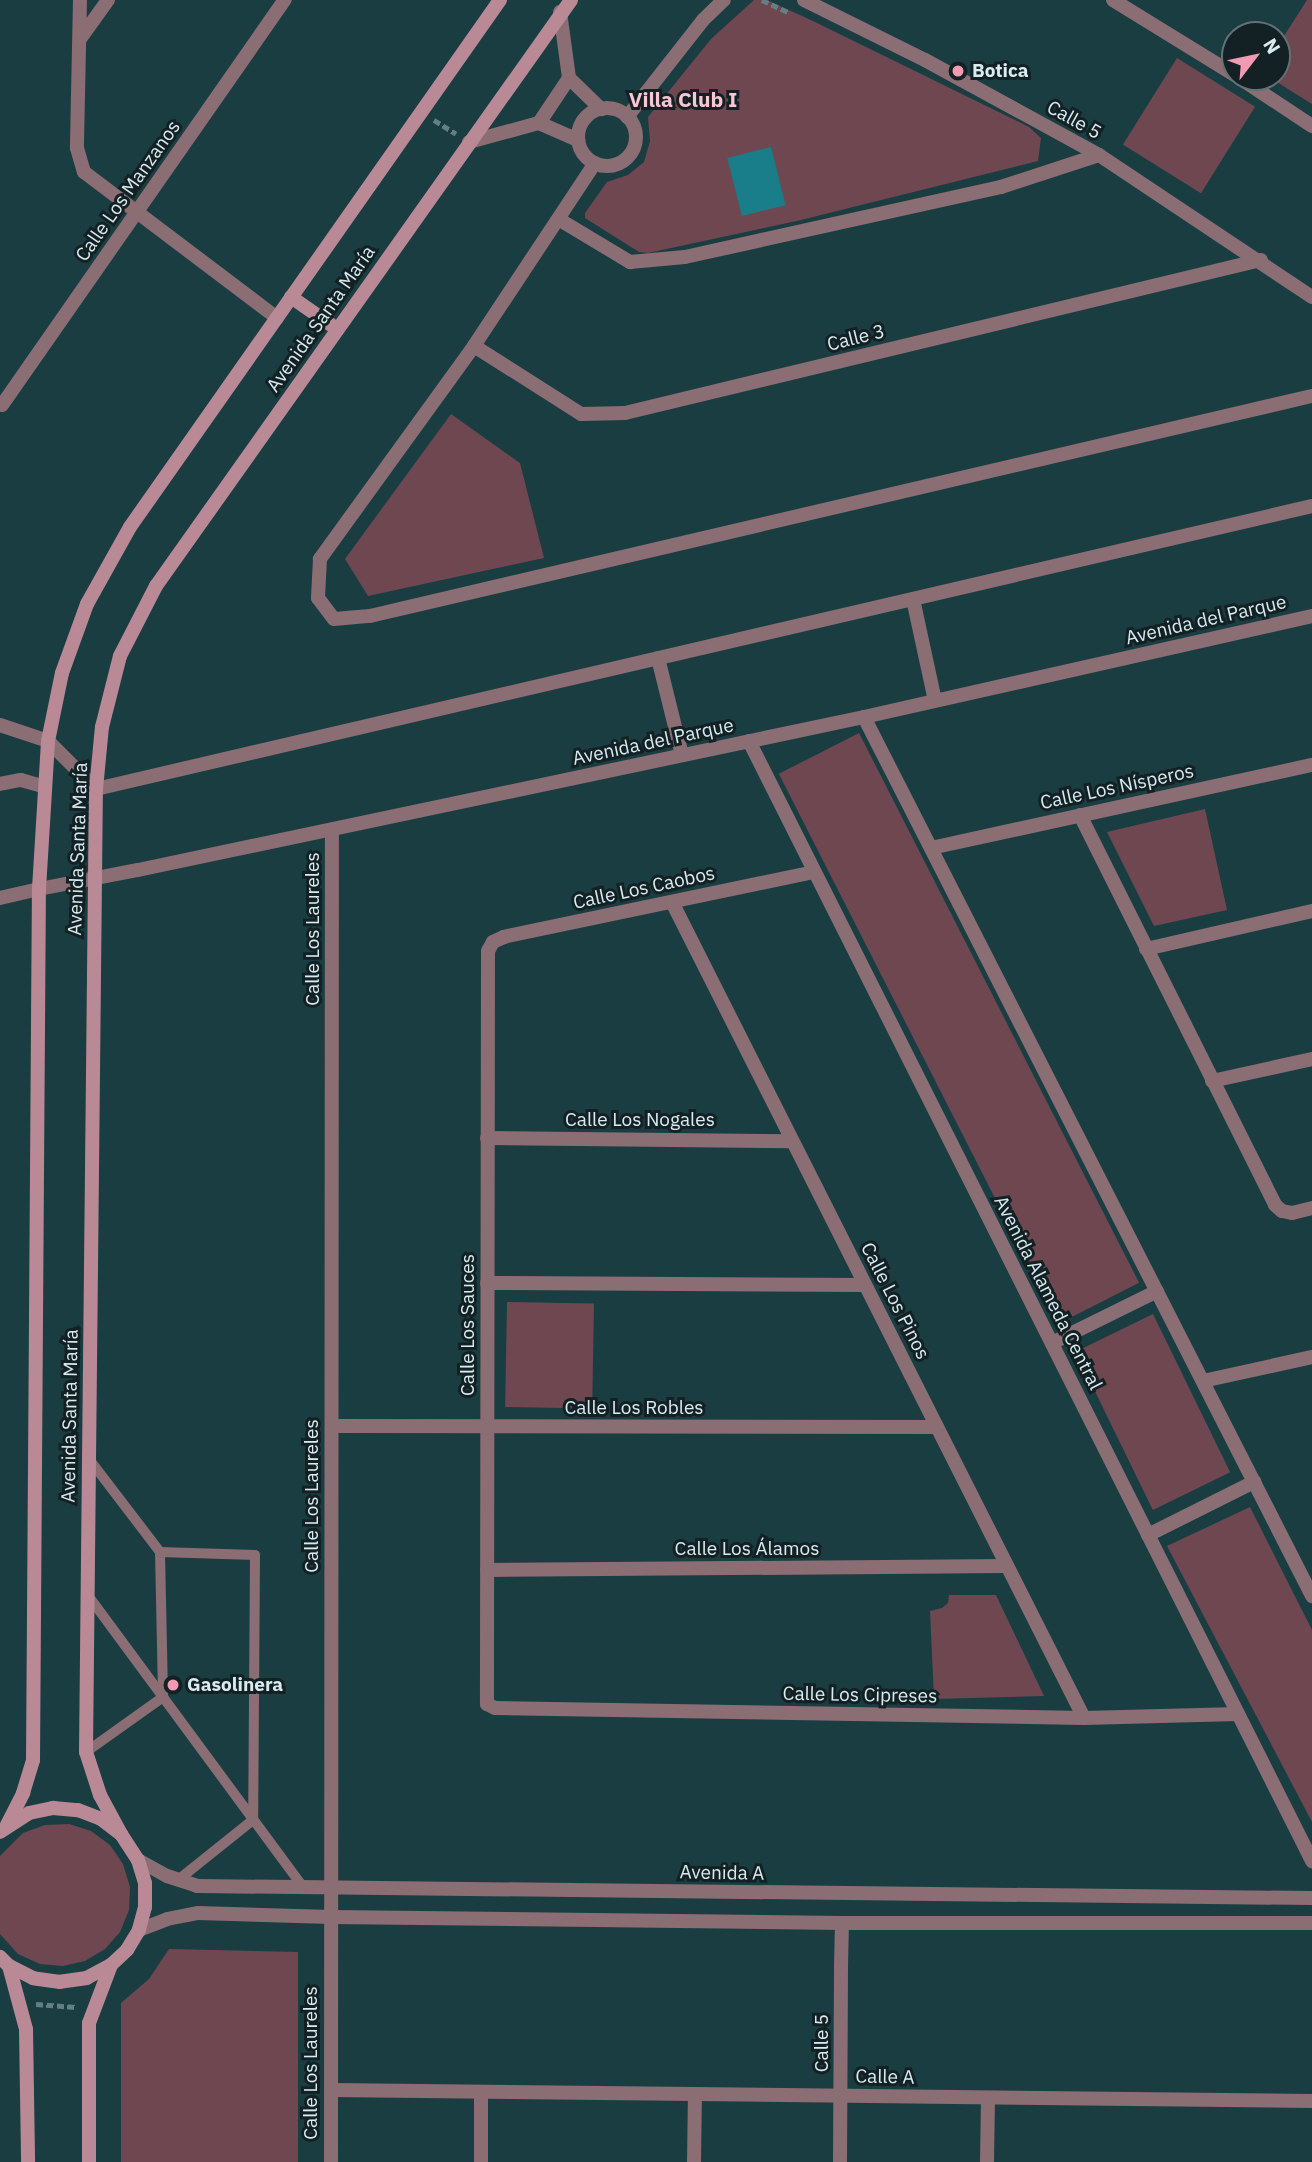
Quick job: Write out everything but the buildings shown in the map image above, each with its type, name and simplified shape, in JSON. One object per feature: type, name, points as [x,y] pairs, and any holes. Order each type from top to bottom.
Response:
[{"type":"main road","name":"Avenida Santa María","points":[[4,1829],[23,1793],[33,1760],[39,889],[48,741],[62,673],[93,593],[130,527],[500,0]]},
{"type":"main road","name":"Avenida Santa María","points":[[138,1860],[100,1795],[86,1752],[96,789],[102,727],[120,656],[156,586],[571,0]]},
{"type":"main road","points":[[291,297],[337,329]]},
{"type":"main road","points":[[4,1829],[29,1813],[53,1808],[78,1810],[101,1819],[121,1834]]},
{"type":"main road","points":[[4,1962],[33,1978],[60,1982],[87,1978],[111,1965],[127,1950],[139,1930],[145,1907],[145,1883],[138,1860]]},
{"type":"main road","points":[[4,1962],[21,2003],[26,2029],[28,2162]]},
{"type":"main road","points":[[89,2162],[89,2023],[111,1965]]},
{"type":"street","points":[[80,0],[77,148],[84,172],[277,318]]},
{"type":"street","points":[[79,39],[108,0]]},
{"type":"street","name":"Calle Los Manzanos","points":[[2,405],[285,0]]},
{"type":"street","points":[[627,117],[703,20],[724,0]]},
{"type":"street","name":"Calle 5","points":[[804,0],[925,60],[1099,155],[1261,260],[1312,297]]},
{"type":"street","points":[[1113,0],[1221,67]]},
{"type":"street","points":[[560,12],[569,78],[601,109]]},
{"type":"street","points":[[539,123],[569,78]]},
{"type":"street","points":[[1259,91],[1312,126]]},
{"type":"street","points":[[611,108],[627,117],[635,132],[633,150],[621,163],[604,166],[595,163],[581,150],[578,140],[581,124],[593,112],[611,108]]},
{"type":"street","points":[[469,142],[539,123],[578,140]]},
{"type":"street","points":[[560,220],[630,262],[685,257],[1001,187],[1099,155]]},
{"type":"street","points":[[595,163],[560,220],[474,346],[320,559],[318,598],[334,619],[370,616],[1312,396]]},
{"type":"street","name":"Calle 3","points":[[474,346],[581,414],[625,413],[1261,260]]},
{"type":"street","points":[[0,724],[48,741],[96,789],[1312,506]]},
{"type":"street","points":[[913,599],[935,701]]},
{"type":"street","name":"Avenida del Parque","points":[[0,898],[864,717],[1312,616]]},
{"type":"street","points":[[658,658],[682,755]]},
{"type":"street","points":[[864,717],[1312,1596]]},
{"type":"street","name":"Avenida Alameda Central","points":[[749,741],[1312,1861]]},
{"type":"street","name":"Calle Los Nísperos","points":[[931,848],[1312,765]]},
{"type":"street","points":[[0,784],[21,780],[45,787]]},
{"type":"street","points":[[1080,815],[1275,1205],[1282,1211],[1292,1213],[1312,1208]]},
{"type":"street","name":"Calle Los Laureles","points":[[331,2162],[332,830]]},
{"type":"street","name":"Calle Los Caobos","points":[[488,951],[493,942],[504,937],[814,872]]},
{"type":"street","name":"Calle Los Pinos","points":[[672,902],[1084,1718]]},
{"type":"street","points":[[1146,949],[1312,911]]},
{"type":"street","name":"Calle Los Sauces","points":[[486,1698],[488,951]]},
{"type":"street","points":[[1212,1081],[1312,1059]]},
{"type":"street","name":"Calle Los Nogales","points":[[487,1138],[792,1141]]},
{"type":"street","points":[[487,1283],[865,1285]]},
{"type":"street","points":[[1052,1343],[1157,1291]]},
{"type":"street","points":[[1203,1381],[1312,1357]]},
{"type":"street","name":"Calle Los Robles","points":[[332,1426],[937,1427]]},
{"type":"street","points":[[1148,1535],[1254,1482]]},
{"type":"street","name":"Calle Los Álamos","points":[[486,1570],[1007,1566]]},
{"type":"street","name":"Calle Los Cipreses","points":[[486,1698],[489,1706],[495,1708],[1084,1718],[1238,1714]]},
{"type":"street","name":"Avenida A","points":[[138,1860],[178,1880],[197,1886],[1312,1898]]},
{"type":"street","points":[[139,1930],[167,1919],[198,1913],[842,1923],[1312,1923]]},
{"type":"street","name":"Calle 5","points":[[840,2162],[842,1923]]},
{"type":"street","name":"Calle A","points":[[331,2090],[1312,2101]]},
{"type":"street","points":[[481,2092],[481,2162]]},
{"type":"street","points":[[694,2162],[695,2094]]},
{"type":"street","points":[[987,2162],[988,2098]]},
{"type":"lane","points":[[89,1459],[160,1552],[163,1697]]},
{"type":"lane","points":[[160,1552],[255,1555],[253,1819]]},
{"type":"lane","points":[[88,1594],[304,1888]]},
{"type":"lane","points":[[86,1752],[163,1697]]},
{"type":"lane","points":[[178,1880],[253,1819]]},
{"type":"path","points":[[762,0],[799,16]]},
{"type":"path","points":[[421,112],[469,142]]},
{"type":"path","points":[[21,2003],[93,2008]]},
{"type":"shaded area","points":[[754,0],[767,0],[813,21],[1029,127],[1041,138],[1038,161],[801,220],[648,253],[639,252],[585,218],[585,213],[607,182],[628,175],[644,162],[650,141],[648,117],[711,39]]},
{"type":"shaded area","points":[[1307,0],[1312,0],[1312,104],[1291,91],[1291,25]]},
{"type":"shaded area","points":[[1177,58],[1221,85],[1221,91],[1230,91],[1255,107],[1201,193],[1123,145]]},
{"type":"shaded area","points":[[451,414],[520,463],[544,558],[368,596],[345,559]]},
{"type":"shaded area","points":[[859,733],[1139,1283],[1059,1324],[779,774]]},
{"type":"shaded area","points":[[1205,809],[1227,910],[1154,926],[1107,832]]},
{"type":"shaded area","points":[[507,1302],[594,1304],[592,1409],[505,1407]]},
{"type":"shaded area","points":[[1153,1314],[1230,1472],[1153,1510],[1076,1352]]},
{"type":"shaded area","points":[[1250,1507],[1312,1630],[1312,1822],[1167,1546]]},
{"type":"shaded area","points":[[949,1595],[996,1595],[1044,1696],[934,1699],[930,1611],[942,1608],[948,1603]]},
{"type":"shaded area","points":[[69,1824],[91,1831],[110,1845],[123,1864],[130,1887],[129,1910],[120,1932],[105,1949],[85,1961],[63,1966],[40,1964],[18,1954],[0,1934],[0,1856],[23,1833],[45,1825]]},
{"type":"shaded area","points":[[169,1949],[298,1952],[298,2162],[121,2162],[121,2003],[149,1979]]},
{"type":"water","points":[[771,147],[786,205],[742,216],[727,158]]},
{"type":"place","name":"Botica","points":[[958,71]]},
{"type":"place","name":"Gasolinera","points":[[173,1685]]},
{"type":"district","name":"Villa Club I","points":[[683,99]]}]
